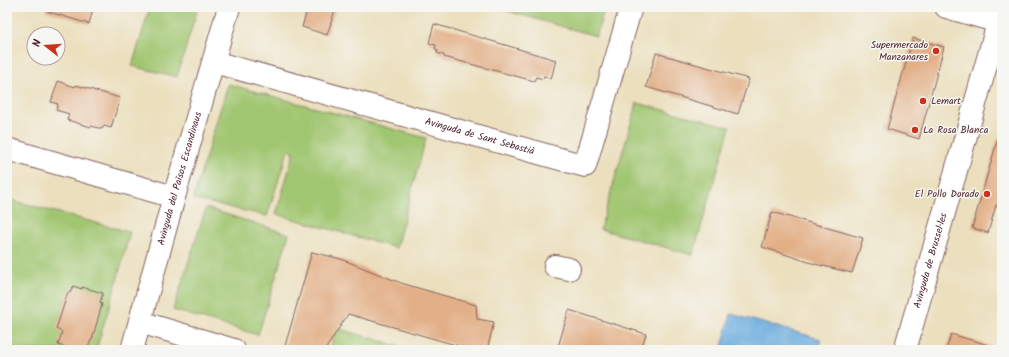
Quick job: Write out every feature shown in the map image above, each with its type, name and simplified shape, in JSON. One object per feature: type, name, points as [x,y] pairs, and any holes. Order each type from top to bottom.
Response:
[{"type":"street","name":"Avinguda del Països Escandinaus","points":[[132,350],[174,197],[230,7]]},
{"type":"street","name":"Avinguda de Sant Sebastià","points":[[214,62],[585,166],[631,7]]},
{"type":"street","points":[[946,7],[1001,18]]},
{"type":"street","name":"Avinguda de Brussel·les","points":[[905,350],[1001,18]]},
{"type":"street","points":[[7,149],[174,197]]},
{"type":"street","points":[[140,322],[179,342],[234,350]]},
{"type":"green space","points":[[150,7],[198,7],[177,77],[132,66]]},
{"type":"green space","points":[[501,7],[605,7],[596,36],[500,9]]},
{"type":"green space","points":[[228,84],[426,138],[396,248],[276,214],[294,152],[288,150],[267,216],[193,199]]},
{"type":"green space","points":[[637,103],[730,127],[693,255],[600,229]]},
{"type":"green space","points":[[7,199],[130,232],[96,350],[7,350]]},
{"type":"green space","points":[[206,208],[289,234],[258,335],[173,310]]},
{"type":"green space","points":[[336,328],[412,350],[330,350]]},
{"type":"water","points":[[731,314],[821,339],[818,350],[721,350]]},
{"type":"building","points":[[46,7],[85,7],[93,9],[89,24],[46,11]]},
{"type":"building","points":[[308,7],[336,7],[327,35],[302,27]]},
{"type":"building","points":[[434,24],[556,60],[551,79],[544,76],[543,79],[536,77],[534,81],[444,57],[444,55],[437,53],[438,50],[435,49],[436,45],[429,43]]},
{"type":"building","points":[[913,38],[944,47],[919,139],[887,129]]},
{"type":"building","points":[[656,53],[749,79],[738,114],[646,87]]},
{"type":"building","points":[[58,81],[75,87],[76,85],[120,98],[111,128],[104,126],[102,129],[91,127],[67,120],[69,114],[56,110],[58,104],[51,102]]},
{"type":"building","points":[[998,138],[1002,139],[1002,193],[998,206],[996,205],[988,233],[972,228]]},
{"type":"building","points":[[772,212],[863,238],[852,273],[815,264],[762,247]]},
{"type":"building","points":[[312,252],[341,259],[401,283],[476,305],[477,319],[494,322],[487,350],[473,350],[348,314],[325,350],[292,350],[285,346]]},
{"type":"building","points":[[73,286],[103,293],[100,302],[102,304],[92,340],[87,350],[64,350],[65,347],[58,345],[62,332],[56,329],[68,292],[70,293]]},
{"type":"building","points":[[569,310],[646,334],[641,350],[557,350]]},
{"type":"building","points":[[951,334],[992,346],[992,350],[946,350]]},
{"type":"place","name":"Supermercado Manzanares","points":[[936,51]]},
{"type":"place","name":"Lemart","points":[[923,101]]},
{"type":"place","name":"La Rosa Blanca","points":[[915,130]]},
{"type":"place","name":"El Pollo Dorado","points":[[987,194]]}]
